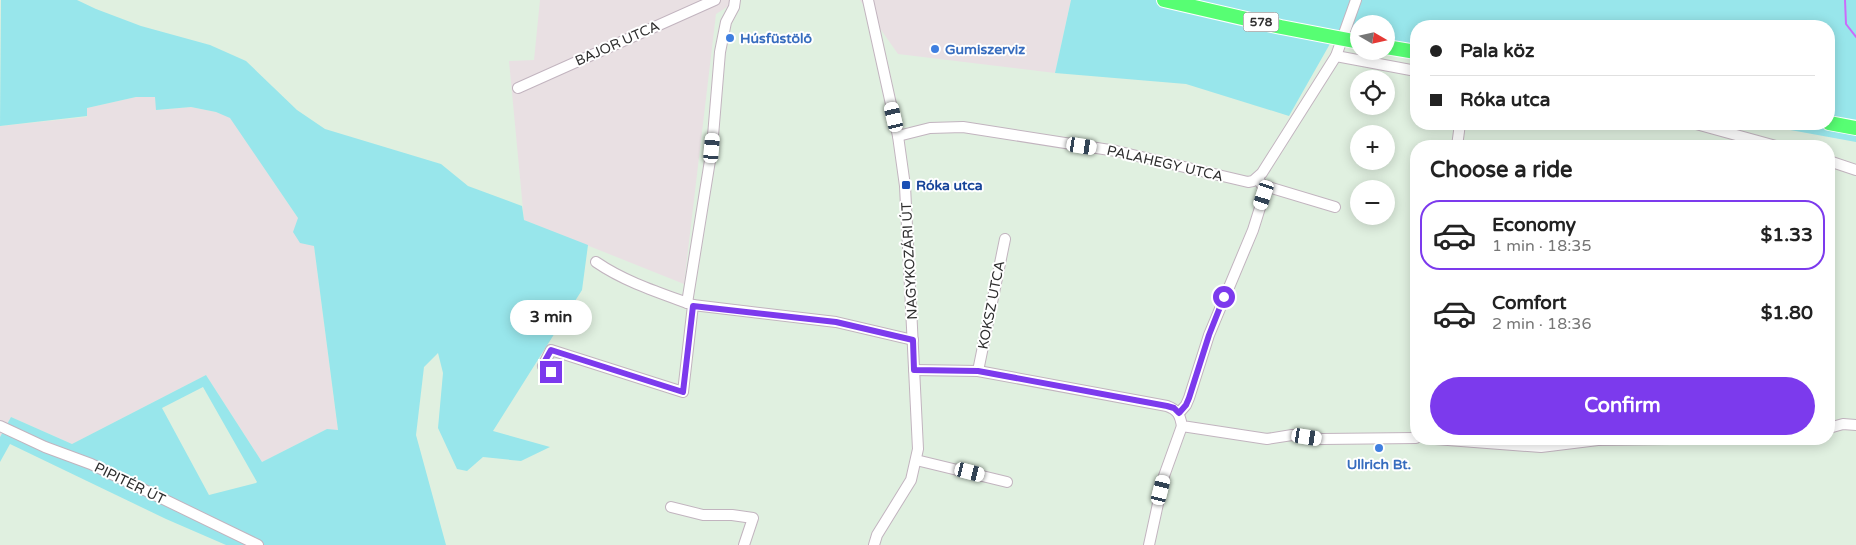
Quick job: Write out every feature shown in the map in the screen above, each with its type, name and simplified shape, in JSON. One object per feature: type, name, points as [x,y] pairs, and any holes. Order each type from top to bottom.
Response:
[{"type":"main road","name":"578","points":[[1164,0],[1350,40]]},
{"type":"main road","points":[[1395,48],[1410,51]]},
{"type":"main road","points":[[1835,124],[1856,128]]},
{"type":"street","name":"BAJOR UTCA","points":[[518,88],[715,0]]},
{"type":"street","name":"NAGYKOZÁRI ÚT","points":[[868,0],[898,136],[906,186],[918,449],[910,480],[877,536],[874,545]]},
{"type":"street","points":[[1179,413],[1189,398],[1209,335],[1252,230],[1264,195],[1264,189],[1260,182],[1336,56],[1356,0]]},
{"type":"street","points":[[551,372],[542,366],[551,350],[683,392],[690,304],[712,148],[720,52],[726,22],[735,4]]},
{"type":"street","points":[[1336,56],[1410,70]]},
{"type":"street","name":"PALAHEGY UTCA","points":[[898,136],[930,128],[963,127],[1116,151],[1248,182],[1260,182],[1335,207]]},
{"type":"street","points":[[1718,130],[1754,140]]},
{"type":"street","points":[[1835,163],[1856,170]]},
{"type":"street","name":"KOKSZ UTCA","points":[[978,371],[1004,239]]},
{"type":"street","points":[[596,262],[610,272],[658,293],[690,304],[836,322],[913,340]]},
{"type":"street","points":[[914,370],[978,371],[1174,408],[1179,413],[1182,426],[1164,476],[1149,545]]},
{"type":"street","points":[[1835,426],[1843,424],[1856,425]]},
{"type":"street","name":"PIPITÉR ÚT","points":[[0,426],[44,447],[91,464],[258,545]]},
{"type":"street","points":[[1182,426],[1267,439],[1292,435],[1322,439],[1410,438]]},
{"type":"street","points":[[1506,445],[1541,448],[1562,445]]},
{"type":"street","points":[[916,460],[1007,482]]},
{"type":"street","points":[[671,507],[703,515],[732,515],[753,518],[744,545]]},
{"type":"shaded area","points":[[1,0],[77,0],[141,26],[210,45],[246,61],[297,110],[325,129],[441,164],[468,186],[522,206],[524,220],[588,245],[582,290],[493,431],[550,447],[521,461],[483,457],[467,471],[457,469],[438,428],[443,373],[438,353],[424,367],[416,435],[446,545],[226,545],[166,519],[10,444],[0,462],[0,437],[11,417],[72,444],[206,375],[262,462],[327,429],[338,430],[314,246],[300,243],[293,232],[298,218],[230,118],[216,112],[191,107],[156,110],[155,97],[136,97],[87,108],[87,116],[0,126]],"holes":[[[203,387],[257,482],[209,495],[162,408]]]},
{"type":"shaded area","points":[[540,0],[738,0],[716,14],[684,284],[524,220],[509,61],[534,60]]},
{"type":"shaded area","points":[[860,0],[1071,0],[1055,73],[898,54]]},
{"type":"shaded area","points":[[1071,0],[1856,0],[1856,142],[1790,130],[1835,130],[1835,20],[1410,20],[1410,57],[1395,54],[1395,15],[1350,15],[1350,45],[1331,42],[1289,116],[1186,84],[1055,73]]},
{"type":"shaded area","points":[[136,97],[155,97],[157,110],[191,107],[230,117],[298,218],[314,246],[338,431],[327,429],[262,462],[206,375],[72,444],[11,417],[0,437],[0,126],[87,117],[87,108]]},
{"type":"waterway","points":[[1845,0],[1846,24],[1856,37]]},
{"type":"place","name":"Húsfüstölő","points":[[730,38]]},
{"type":"place","name":"Gumiszerviz","points":[[935,49]]},
{"type":"place","name":"Róka utca","points":[[906,185]]},
{"type":"place","name":"Ullrich Bt.","points":[[1379,448]]},
{"type":"route","points":[[551,372],[542,366],[551,350],[683,392],[693,306],[836,322],[913,340],[914,370],[978,371],[1167,406],[1174,408],[1179,413],[1189,398],[1209,335],[1224,297]]}]
